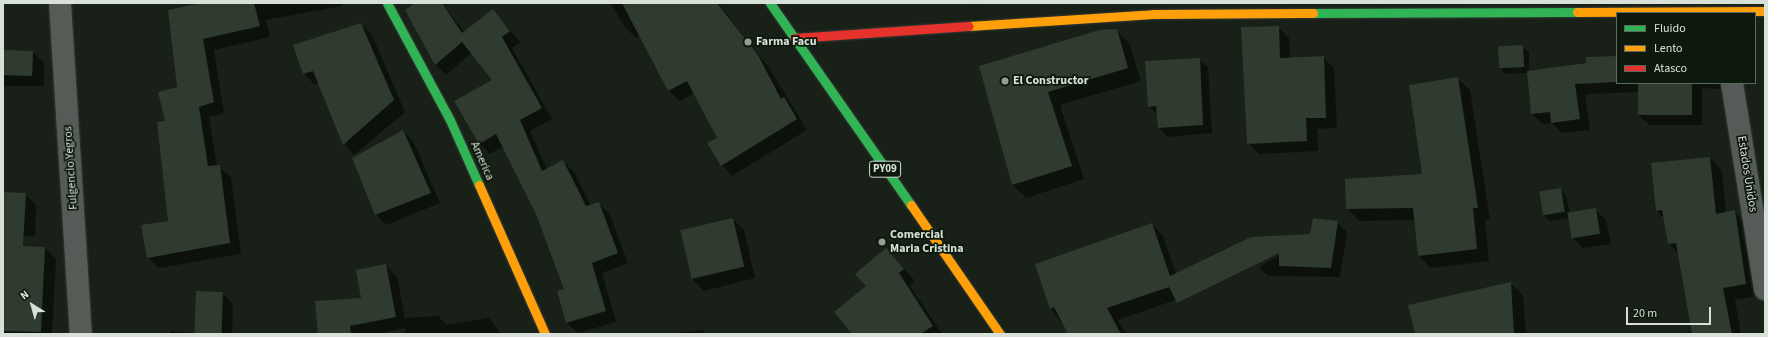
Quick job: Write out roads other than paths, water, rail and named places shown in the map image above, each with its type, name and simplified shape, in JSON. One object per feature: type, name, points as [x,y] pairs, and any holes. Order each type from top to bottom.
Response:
[{"type":"main road","name":"America","points":[[387,3],[450,120],[544,334]]},
{"type":"main road","name":"PY09","points":[[770,3],[1000,334]]},
{"type":"main road","points":[[794,38],[912,28],[1154,14],[1720,9],[1765,11]]},
{"type":"street","name":"Fulgencio Yegros","points":[[60,3],[81,334]]},
{"type":"street","name":"Estados Unidos","points":[[1732,84],[1765,289]]},
{"type":"place","name":"Farma Facu","points":[[748,42]]},
{"type":"place","name":"El Constructor","points":[[1005,81]]},
{"type":"place","name":"Comercial Maria Cristina","points":[[882,242]]}]
